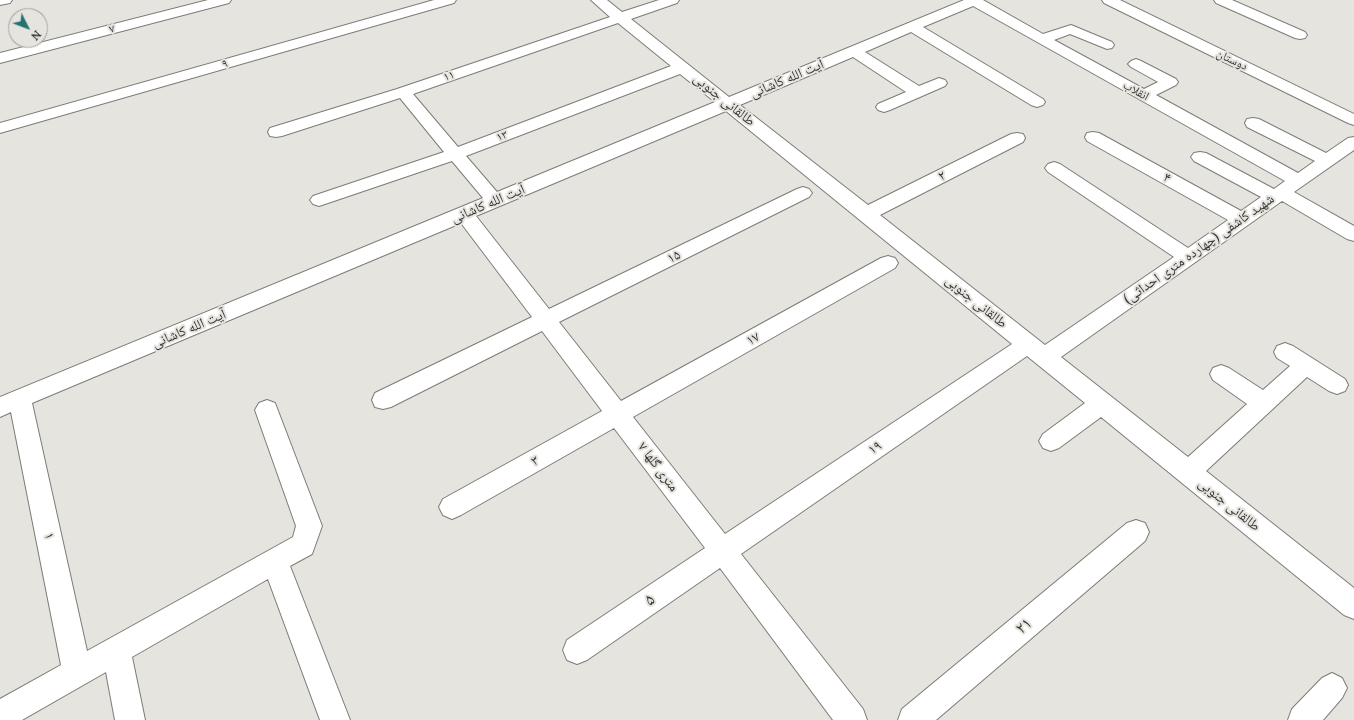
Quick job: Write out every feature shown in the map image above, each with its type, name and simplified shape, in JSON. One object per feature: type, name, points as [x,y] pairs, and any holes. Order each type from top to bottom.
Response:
[{"type":"street","points":[[0,1],[5,0]]},
{"type":"street","name":"۷","points":[[0,58],[224,0]]},
{"type":"street","name":"۹","points":[[0,128],[449,0]]},
{"type":"street","name":"طالقانی جنوبی","points":[[598,0],[1354,604]]},
{"type":"street","name":"۱۱","points":[[276,132],[403,92],[672,0]]},
{"type":"street","name":"دوستان","points":[[1109,0],[1354,120]]},
{"type":"street","points":[[1221,0],[1300,35]]},
{"type":"street","name":"آیت الله کاشانی","points":[[10,403],[974,1]]},
{"type":"street","name":"انقلاب","points":[[974,1],[1299,181]]},
{"type":"street","points":[[912,27],[1037,102]]},
{"type":"street","points":[[1042,39],[1071,29],[1107,45]]},
{"type":"street","points":[[854,51],[917,92]]},
{"type":"street","points":[[1136,64],[1170,82],[1144,95]]},
{"type":"street","name":"۱۳","points":[[319,200],[455,154],[683,67]]},
{"type":"street","points":[[884,107],[939,83]]},
{"type":"street","points":[[403,92],[495,201]]},
{"type":"street","points":[[1253,123],[1328,161]]},
{"type":"street","name":"۴","points":[[1093,136],[1242,220]]},
{"type":"street","name":"۲","points":[[866,214],[1017,138]]},
{"type":"street","name":"شهید کاشفی (چهارده متری احداثی)","points":[[1036,350],[1188,257],[1328,161],[1351,148]]},
{"type":"street","points":[[1200,157],[1354,234]]},
{"type":"street","points":[[1054,168],[1188,257]]},
{"type":"street","name":"۱۵","points":[[383,400],[803,194]]},
{"type":"street","name":"۷ متری گلها","points":[[464,214],[852,720]]},
{"type":"street","name":"۱۷","points":[[618,414],[888,263]]},
{"type":"street","name":"۱۹","points":[[723,551],[1036,350]]},
{"type":"street","points":[[1285,352],[1337,385]]},
{"type":"street","points":[[1188,472],[1306,365]]},
{"type":"street","points":[[1221,374],[1264,403]]},
{"type":"street","name":"۱","points":[[10,403],[77,672]]},
{"type":"street","points":[[1052,442],[1102,403]]},
{"type":"street","points":[[0,716],[303,545],[309,526],[267,410]]},
{"type":"street","name":"۳","points":[[452,507],[618,414]]},
{"type":"street","name":"۲۱","points":[[913,720],[1136,532]]},
{"type":"street","name":"۵","points":[[577,650],[723,551]]},
{"type":"street","points":[[275,561],[335,720]]},
{"type":"street","points":[[116,650],[130,720]]},
{"type":"street","points":[[1304,720],[1332,688]]}]
